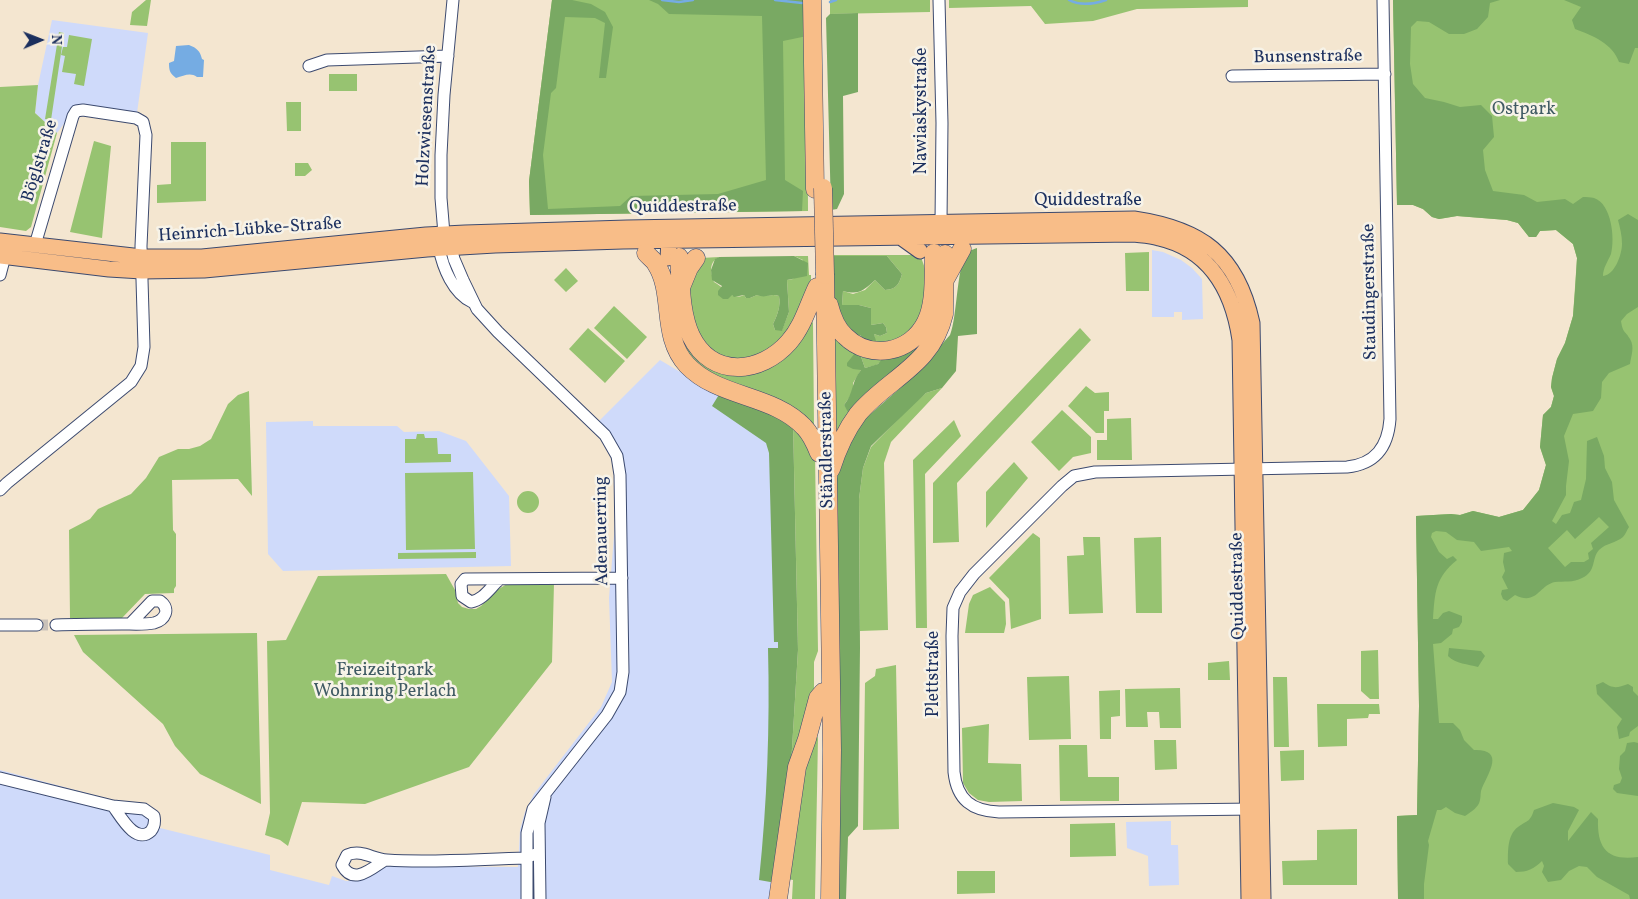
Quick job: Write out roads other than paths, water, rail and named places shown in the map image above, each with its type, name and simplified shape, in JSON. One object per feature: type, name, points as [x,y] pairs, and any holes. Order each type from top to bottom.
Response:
[{"type":"highway","name":"Ständlerstraße","points":[[812,0],[828,476],[832,750],[830,899]]},
{"type":"highway","name":"Ständlerstraße","points":[[819,188],[820,0]]},
{"type":"highway","points":[[936,242],[926,258],[939,277]]},
{"type":"highway","points":[[828,476],[838,449],[859,414],[919,360],[934,341],[944,314],[936,242]]},
{"type":"highway","points":[[677,247],[689,268],[681,286],[686,323],[700,350],[708,358],[726,366],[757,365],[774,356],[782,349],[803,321],[821,281]]},
{"type":"highway","points":[[668,305],[677,247]]},
{"type":"highway","points":[[821,281],[836,326],[844,336],[862,348],[883,351],[905,344],[913,339],[923,327],[931,307],[939,277],[962,249]]},
{"type":"highway","points":[[646,253],[656,264],[662,275],[668,305],[670,329],[676,347],[686,364],[716,385],[769,405],[796,420],[809,434],[819,453]]},
{"type":"highway","name":"Ständlerstraße","points":[[821,281],[819,453],[823,692],[821,899]]},
{"type":"highway","points":[[778,899],[798,767],[818,698],[823,692]]},
{"type":"main road","name":"Quiddestraße","points":[[445,243],[677,247],[936,242],[1134,219],[1160,222],[1189,232],[1211,247],[1229,267],[1244,292],[1252,323],[1249,468],[1255,809],[1263,899]]},
{"type":"main road","name":"Quiddestraße","points":[[445,243],[623,241],[677,247],[721,240],[899,236],[936,242],[975,236],[1133,234],[1160,238],[1187,249],[1202,259],[1217,275],[1230,298],[1240,340],[1249,468]]},
{"type":"main road","points":[[899,236],[936,242]]},
{"type":"main road","points":[[962,249],[975,236]]},
{"type":"main road","points":[[677,247],[721,240]]},
{"type":"main road","name":"Heinrich-Lübke-Straße","points":[[0,241],[142,264]]},
{"type":"main road","points":[[623,241],[646,253]]},
{"type":"main road","name":"Heinrich-Lübke-Straße","points":[[2,256],[74,266],[142,264],[202,257],[445,243]]},
{"type":"main road","name":"Quiddestraße","points":[[1249,899],[1255,809]]},
{"type":"street","name":"Holzwiesenstraße","points":[[445,243],[441,198],[441,155],[453,0]]},
{"type":"street","name":"Nawiaskystraße","points":[[936,242],[942,123],[939,0]]},
{"type":"street","name":"Staudingerstraße","points":[[1249,468],[1354,466],[1376,456],[1388,436],[1390,420],[1384,0]]},
{"type":"street","points":[[309,66],[327,60],[448,56]]},
{"type":"street","name":"Bunsenstraße","points":[[1232,76],[1385,74]]},
{"type":"street","name":"Böglstraße","points":[[35,246],[76,110],[136,118],[143,122],[146,135],[142,264]]},
{"type":"street","name":"Adenauerring","points":[[445,243],[441,260],[455,287],[611,444],[617,456],[620,475],[623,672],[620,692],[607,715],[546,793],[540,798],[531,814],[527,833],[526,899]]},
{"type":"street","points":[[0,275],[2,256]]},
{"type":"street","points":[[0,490],[130,382],[136,374],[141,366],[144,347],[142,264]]},
{"type":"street","name":"Plettstraße","points":[[1249,468],[1095,472],[1074,476],[1066,482],[974,574],[960,592],[953,608],[952,714],[955,783],[964,799],[977,809],[999,812],[1255,809]]},
{"type":"street","points":[[499,580],[622,578]]},
{"type":"street","points":[[56,624],[130,624]]},
{"type":"street","points":[[0,625],[37,625]]},
{"type":"street","points":[[0,778],[113,806]]},
{"type":"street","name":"Adenauerring","points":[[540,899],[539,823],[546,793]]},
{"type":"street","points":[[385,860],[526,858],[538,853]]},
{"type":"water","points":[[189,45],[198,50],[204,60],[203,77],[184,75],[176,78],[170,72],[169,63],[174,61],[176,46]]},
{"type":"waterway","points":[[662,0],[679,2],[693,0]]},
{"type":"waterway","points":[[775,0],[802,3]]},
{"type":"waterway","points":[[830,2],[836,0]]},
{"type":"waterway","points":[[1069,0],[1087,4],[1106,0]]},
{"type":"tunnel","points":[[37,625],[56,625]]},
{"type":"park label","name":"Ostpark","points":[[1524,111]]},
{"type":"park label","name":"Freizeitpark Wohnring Perlach","points":[[385,682]]}]
